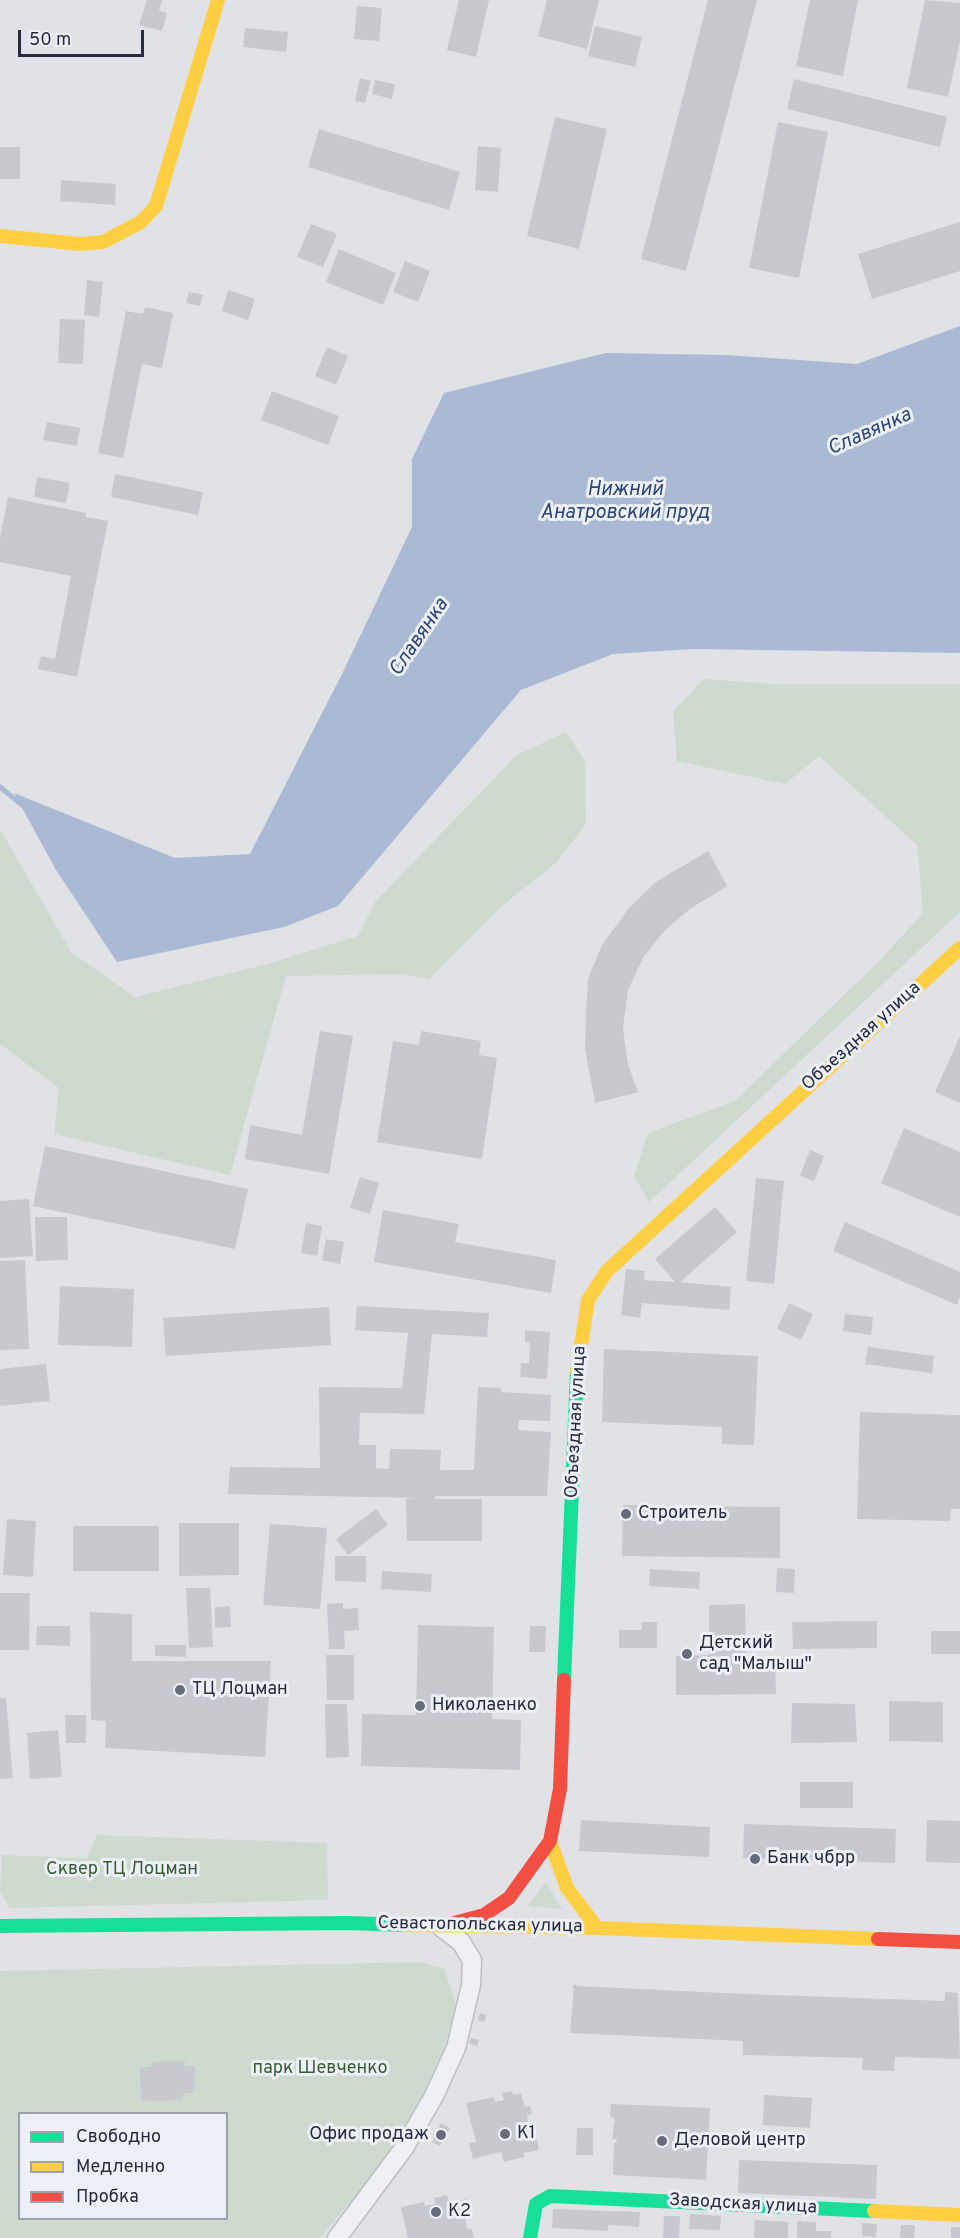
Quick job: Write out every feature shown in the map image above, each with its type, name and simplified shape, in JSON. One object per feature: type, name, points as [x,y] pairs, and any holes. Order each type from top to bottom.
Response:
[{"type":"main road","points":[[0,236],[81,244],[103,242],[141,222],[156,206],[218,0]]},
{"type":"main road","name":"Объездная улица","points":[[441,1927],[484,1915],[509,1898],[550,1841],[560,1789],[578,1353],[588,1300],[607,1270],[960,948]]},
{"type":"main road","points":[[550,1841],[567,1888],[597,1928]]},
{"type":"main road","name":"Севастопольская улица","points":[[0,1926],[349,1923],[441,1927],[597,1928],[960,1942]]},
{"type":"main road","name":"Заводская улица","points":[[530,2238],[534,2211],[542,2199],[556,2196],[960,2215]]},
{"type":"street","points":[[337,2238],[404,2148],[435,2096],[456,2048],[471,1985],[472,1960],[461,1942],[441,1927]]},
{"type":"green space","points":[[704,679],[775,684],[960,684],[960,912],[649,1202],[634,1176],[648,1133],[735,1101],[883,957],[923,913],[917,845],[819,756],[785,784],[677,761],[673,711]]},
{"type":"green space","points":[[566,732],[585,761],[586,824],[557,862],[503,905],[429,979],[400,974],[286,976],[230,1175],[54,1134],[59,1088],[0,1044],[0,829],[71,952],[135,997],[271,963],[358,936],[375,902],[517,755]]},
{"type":"green space","name":"Сквер ТЦ Лоцман","points":[[97,1835],[327,1843],[328,1900],[10,1908],[0,1892],[2,1855],[87,1858]]},
{"type":"green space","points":[[546,1882],[562,1909],[528,1906]]},
{"type":"green space","name":"парк Шевченко","points":[[419,1962],[444,1968],[456,2005],[439,2066],[391,2155],[320,2238],[0,2238],[0,1971]]},
{"type":"water","name":"Нижний Анатровский пруд","points":[[960,326],[960,653],[693,649],[613,654],[521,690],[338,906],[284,927],[117,962],[56,870],[14,793],[175,858],[250,854],[343,672],[412,527],[412,459],[444,393],[606,353],[726,355],[857,364]]},
{"type":"building","points":[[147,0],[162,0],[159,11],[167,13],[162,31],[139,25]]},
{"type":"building","points":[[459,0],[489,0],[476,57],[447,50]]},
{"type":"building","points":[[547,0],[599,0],[587,49],[538,36]]},
{"type":"building","points":[[708,0],[757,0],[686,271],[641,259]]},
{"type":"building","points":[[810,0],[858,0],[843,76],[796,66]]},
{"type":"building","points":[[925,0],[960,3],[960,41],[948,97],[907,88]]},
{"type":"building","points":[[357,6],[382,8],[379,41],[354,39]]},
{"type":"building","points":[[595,26],[642,37],[635,67],[588,56]]},
{"type":"building","points":[[245,28],[288,32],[286,52],[243,47]]},
{"type":"building","points":[[360,78],[371,81],[365,103],[355,101]]},
{"type":"building","points":[[794,79],[947,117],[940,147],[787,109]]},
{"type":"building","points":[[375,80],[395,84],[392,99],[372,94]]},
{"type":"building","points":[[555,117],[607,129],[579,249],[527,236]]},
{"type":"building","points":[[778,122],[828,132],[799,278],[749,268]]},
{"type":"building","points":[[319,129],[460,172],[449,210],[308,167]]},
{"type":"building","points":[[478,146],[501,148],[498,192],[475,190]]},
{"type":"building","points":[[0,147],[20,147],[20,179],[0,179]]},
{"type":"building","points":[[61,180],[116,184],[115,205],[60,201]]},
{"type":"building","points":[[960,222],[960,271],[872,299],[858,254]]},
{"type":"building","points":[[311,224],[337,234],[323,267],[297,257]]},
{"type":"building","points":[[339,249],[396,273],[383,305],[326,282]]},
{"type":"building","points":[[405,261],[430,271],[418,302],[393,292]]},
{"type":"building","points":[[87,280],[103,282],[99,317],[84,315]]},
{"type":"building","points":[[228,290],[255,299],[248,320],[222,311]]},
{"type":"building","points":[[189,292],[203,295],[200,306],[186,303]]},
{"type":"building","points":[[145,307],[173,313],[162,368],[142,364],[123,458],[98,453],[126,311],[143,314]]},
{"type":"building","points":[[60,319],[85,320],[83,364],[58,363]]},
{"type":"building","points":[[327,347],[348,356],[336,385],[315,376]]},
{"type":"building","points":[[272,391],[339,416],[328,445],[261,420]]},
{"type":"building","points":[[47,422],[80,428],[77,446],[43,440]]},
{"type":"building","points":[[115,474],[203,492],[198,515],[111,497]]},
{"type":"building","points":[[37,477],[70,483],[66,503],[34,497]]},
{"type":"building","points":[[8,497],[86,513],[86,517],[108,521],[77,677],[38,669],[41,656],[55,659],[71,576],[0,562],[0,538]]},
{"type":"building","points":[[708,851],[727,886],[690,909],[665,930],[644,956],[628,990],[623,1028],[628,1065],[638,1092],[595,1103],[585,1049],[586,1013],[588,979],[602,945],[629,908],[656,882]]},
{"type":"building","points":[[320,1031],[353,1036],[329,1174],[245,1159],[250,1125],[302,1135]]},
{"type":"building","points":[[421,1031],[481,1041],[479,1055],[497,1058],[482,1159],[377,1142],[393,1041],[419,1045]]},
{"type":"building","points":[[960,1036],[960,1103],[935,1092]]},
{"type":"building","points":[[904,1128],[960,1152],[960,1217],[881,1183]]},
{"type":"building","points":[[45,1146],[248,1189],[235,1249],[33,1206]]},
{"type":"building","points":[[810,1150],[824,1156],[814,1181],[800,1176]]},
{"type":"building","points":[[360,1177],[379,1183],[370,1214],[350,1208]]},
{"type":"building","points":[[756,1178],[784,1181],[774,1284],[746,1281]]},
{"type":"building","points":[[29,1199],[33,1256],[0,1258],[0,1201]]},
{"type":"building","points":[[715,1207],[737,1232],[680,1282],[731,1287],[729,1310],[642,1303],[640,1318],[621,1315],[626,1269],[645,1271],[644,1280],[675,1282],[655,1259]]},
{"type":"building","points":[[383,1210],[459,1224],[455,1242],[556,1260],[551,1293],[374,1262]]},
{"type":"building","points":[[35,1217],[67,1217],[68,1260],[36,1261]]},
{"type":"building","points":[[845,1222],[960,1272],[960,1297],[957,1305],[833,1251]]},
{"type":"building","points":[[306,1223],[322,1226],[317,1256],[301,1253]]},
{"type":"building","points":[[326,1239],[344,1242],[340,1264],[322,1260]]},
{"type":"building","points":[[25,1260],[29,1349],[0,1350],[0,1261]]},
{"type":"building","points":[[60,1286],[134,1289],[132,1347],[58,1345]]},
{"type":"building","points":[[789,1303],[813,1314],[801,1340],[777,1329]]},
{"type":"building","points":[[357,1306],[489,1313],[487,1337],[432,1334],[424,1414],[360,1413],[359,1445],[376,1445],[376,1468],[389,1469],[390,1449],[441,1450],[440,1470],[474,1470],[478,1387],[501,1388],[501,1392],[551,1395],[550,1421],[519,1420],[518,1430],[551,1432],[547,1496],[435,1496],[435,1499],[482,1499],[482,1541],[407,1541],[406,1499],[415,1498],[228,1494],[230,1467],[320,1468],[319,1387],[402,1388],[408,1333],[355,1330]]},
{"type":"building","points":[[329,1307],[331,1345],[166,1356],[163,1318]]},
{"type":"building","points":[[845,1314],[873,1317],[871,1335],[843,1331]]},
{"type":"building","points":[[525,1330],[550,1332],[547,1379],[520,1377],[521,1363],[529,1363],[530,1343],[525,1342]]},
{"type":"building","points":[[868,1347],[934,1356],[932,1373],[865,1364]]},
{"type":"building","points":[[604,1349],[758,1356],[754,1445],[722,1444],[722,1427],[602,1422]]},
{"type":"building","points":[[46,1364],[50,1401],[0,1406],[0,1369]]},
{"type":"building","points":[[860,1412],[960,1415],[960,1509],[951,1509],[950,1521],[857,1519]]},
{"type":"building","points":[[623,1505],[780,1507],[780,1558],[622,1556]]},
{"type":"building","points":[[376,1509],[388,1525],[348,1555],[336,1539]]},
{"type":"building","points":[[7,1519],[36,1521],[33,1577],[3,1575]]},
{"type":"building","points":[[179,1523],[239,1523],[239,1575],[179,1576]]},
{"type":"building","points":[[270,1524],[327,1528],[320,1609],[263,1605]]},
{"type":"building","points":[[73,1526],[159,1526],[159,1571],[73,1571]]},
{"type":"building","points":[[335,1556],[366,1556],[366,1582],[335,1581]]},
{"type":"building","points":[[777,1568],[795,1569],[794,1593],[776,1592]]},
{"type":"building","points":[[650,1569],[700,1572],[699,1589],[649,1586]]},
{"type":"building","points":[[382,1571],[432,1574],[431,1592],[381,1589]]},
{"type":"building","points":[[186,1588],[210,1588],[213,1647],[189,1648]]},
{"type":"building","points":[[0,1593],[30,1593],[29,1650],[0,1650]]},
{"type":"building","points":[[343,1603],[343,1609],[358,1608],[359,1630],[344,1631],[345,1649],[329,1649],[327,1604]]},
{"type":"building","points":[[745,1604],[746,1658],[775,1658],[776,1694],[676,1695],[676,1656],[709,1655],[709,1605]]},
{"type":"building","points":[[230,1606],[231,1627],[215,1628],[215,1607]]},
{"type":"building","name":"ТЦ Лоцман","points":[[90,1612],[132,1614],[132,1661],[271,1661],[265,1757],[105,1748],[106,1721],[91,1720]]},
{"type":"building","points":[[877,1621],[877,1648],[793,1649],[792,1622]]},
{"type":"building","points":[[641,1622],[657,1622],[657,1648],[619,1648],[619,1630],[642,1630]]},
{"type":"building","points":[[418,1625],[494,1627],[492,1719],[521,1720],[520,1770],[361,1766],[362,1714],[416,1715]]},
{"type":"building","points":[[37,1626],[70,1626],[70,1646],[36,1645]]},
{"type":"building","points":[[530,1626],[546,1626],[545,1652],[529,1652]]},
{"type":"building","points":[[931,1631],[960,1631],[960,1654],[931,1654]]},
{"type":"building","points":[[155,1645],[186,1645],[186,1657],[155,1656]]},
{"type":"building","points":[[326,1655],[354,1655],[354,1700],[327,1700]]},
{"type":"building","points":[[0,1698],[6,1698],[13,1778],[0,1779]]},
{"type":"building","points":[[889,1701],[943,1702],[943,1742],[889,1741]]},
{"type":"building","points":[[792,1703],[855,1704],[857,1742],[791,1743]]},
{"type":"building","points":[[325,1704],[347,1704],[349,1757],[326,1758]]},
{"type":"building","points":[[65,1715],[86,1715],[86,1743],[66,1743]]},
{"type":"building","points":[[58,1730],[62,1777],[30,1779],[27,1733]]},
{"type":"building","points":[[800,1782],[853,1782],[853,1808],[800,1808]]},
{"type":"building","points":[[581,1820],[710,1827],[709,1857],[579,1851]]},
{"type":"building","points":[[927,1820],[960,1821],[960,1863],[926,1862]]},
{"type":"building","points":[[744,1824],[896,1829],[895,1863],[743,1858]]},
{"type":"building","points":[[574,1984],[745,1994],[945,2001],[945,1992],[958,1993],[960,2059],[895,2057],[894,2071],[862,2070],[863,2058],[743,2055],[743,2041],[570,2033]]},
{"type":"building","points":[[480,2013],[487,2015],[484,2022],[478,2020]]},
{"type":"building","points":[[471,2038],[479,2040],[477,2046],[469,2043]]},
{"type":"building","points":[[185,2061],[185,2066],[195,2066],[195,2088],[192,2093],[185,2093],[180,2100],[141,2101],[140,2067],[151,2067],[151,2062]]},
{"type":"building","name":"К1","points":[[512,2091],[513,2095],[521,2093],[525,2107],[530,2106],[532,2114],[527,2116],[529,2126],[533,2125],[539,2150],[524,2153],[524,2157],[504,2162],[501,2152],[473,2159],[469,2143],[476,2142],[466,2103],[494,2097],[495,2102],[504,2100],[502,2093]]},
{"type":"building","points":[[764,2095],[812,2098],[810,2128],[763,2125]]},
{"type":"building","name":"Деловой центр","points":[[611,2104],[710,2108],[706,2180],[613,2175],[614,2143],[617,2143],[616,2139],[612,2139],[615,2119],[610,2116]]},
{"type":"building","name":"Офис продаж","points":[[441,2123],[450,2128],[440,2146],[432,2142]]},
{"type":"building","points":[[577,2128],[593,2128],[593,2155],[576,2155]]},
{"type":"building","points":[[739,2160],[877,2165],[876,2199],[738,2193]]},
{"type":"building","name":"К2","points":[[447,2195],[449,2203],[467,2199],[471,2217],[465,2218],[467,2229],[471,2228],[474,2238],[408,2238],[401,2207],[424,2202],[425,2206],[435,2204],[434,2198]]},
{"type":"building","points":[[553,2209],[640,2212],[639,2227],[608,2225],[608,2231],[552,2228]]},
{"type":"building","points":[[690,2214],[721,2216],[720,2230],[689,2229]]},
{"type":"building","points":[[664,2216],[680,2216],[679,2238],[663,2238]]},
{"type":"building","points":[[755,2220],[788,2222],[788,2238],[754,2238]]},
{"type":"building","points":[[797,2221],[816,2222],[816,2231],[831,2231],[831,2238],[797,2238]]},
{"type":"building","points":[[862,2223],[877,2224],[876,2237],[862,2236]]},
{"type":"building","points":[[901,2225],[915,2225],[914,2238],[900,2238]]},
{"type":"building","points":[[951,2227],[960,2227],[960,2238],[951,2238]]},
{"type":"waterway","name":"Славянка","points":[[0,787],[22,805]]},
{"type":"traffic: fast","points":[[564,1680],[577,1371]]},
{"type":"traffic: fast","points":[[0,1926],[349,1923],[404,1925]]},
{"type":"traffic: fast","points":[[530,2238],[536,2204],[550,2196],[874,2211]]},
{"type":"traffic: slow","points":[[0,236],[81,244],[103,242],[141,222],[156,206],[218,0]]},
{"type":"traffic: slow","points":[[577,1371],[588,1300],[607,1271],[960,948]]},
{"type":"traffic: slow","points":[[550,1841],[567,1888],[597,1928]]},
{"type":"traffic: slow","points":[[404,1925],[597,1928],[878,1939]]},
{"type":"traffic: slow","points":[[874,2211],[960,2215]]},
{"type":"traffic: jam","points":[[454,1923],[484,1915],[509,1898],[550,1841],[560,1789],[564,1680]]},
{"type":"traffic: jam","points":[[878,1939],[960,1942]]},
{"type":"place","name":"Строитель","points":[[626,1514]]},
{"type":"place","name":"Детский сад \"Малыш\"","points":[[687,1654]]},
{"type":"place","name":"ТЦ Лоцман","points":[[180,1690]]},
{"type":"place","name":"Николаенко","points":[[420,1706]]},
{"type":"place","name":"Банк чбрр","points":[[755,1859]]},
{"type":"place","name":"К1","points":[[505,2134]]},
{"type":"place","name":"Офис продаж","points":[[441,2135]]},
{"type":"place","name":"Деловой центр","points":[[662,2141]]},
{"type":"place","name":"К2","points":[[436,2212]]}]
